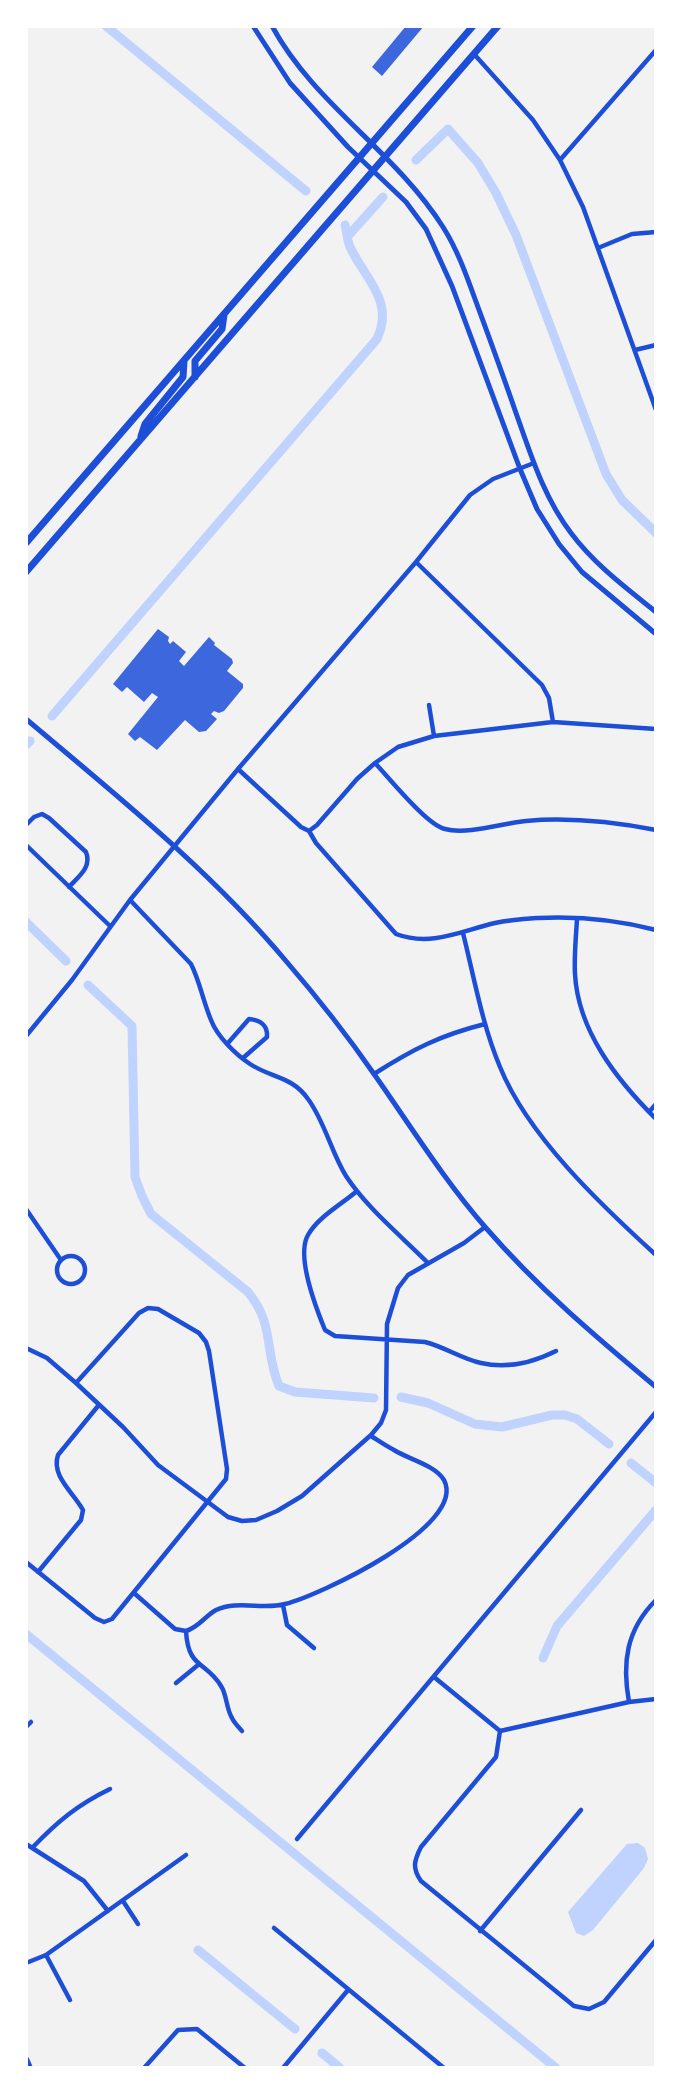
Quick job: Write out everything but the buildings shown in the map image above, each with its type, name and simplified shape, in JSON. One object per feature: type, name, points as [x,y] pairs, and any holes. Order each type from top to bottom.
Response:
[{"type":"main road","points":[[26,543],[473,26]]},
{"type":"main road","points":[[26,572],[498,26]]},
{"type":"main road","points":[[195,378],[195,361],[222,330],[224,314]]},
{"type":"main road","points":[[140,440],[145,424],[183,377],[184,360]]},
{"type":"main road","points":[[26,2059],[30,2068]]},
{"type":"street","points":[[253,26],[290,83],[360,159],[406,202],[426,229],[439,253],[537,509],[559,544],[582,572],[656,634]]},
{"type":"street","points":[[271,26],[322,94],[386,155],[419,192],[454,247],[551,502],[571,534],[594,560],[656,612]]},
{"type":"street","points":[[560,160],[656,50]]},
{"type":"street","points":[[474,54],[533,120],[560,160],[583,207],[656,410]]},
{"type":"street","points":[[598,248],[632,234],[656,232]]},
{"type":"street","points":[[635,350],[656,345]]},
{"type":"street","points":[[26,1036],[72,980],[130,900],[470,495],[493,479],[534,463]]},
{"type":"street","points":[[416,562],[542,685],[549,698],[553,722]]},
{"type":"street","points":[[429,705],[434,736]]},
{"type":"street","points":[[26,719],[174,847],[285,959],[374,1074],[485,1227],[575,1318],[656,1387]]},
{"type":"street","points":[[309,831],[375,763],[398,747],[434,736],[553,722],[656,729]]},
{"type":"street","points":[[375,763],[431,821],[444,829],[458,831],[529,821],[583,820],[656,830]]},
{"type":"street","points":[[238,769],[301,827],[309,831],[316,843],[396,933],[410,939],[427,940],[496,923],[539,918],[608,920],[656,930]]},
{"type":"street","points":[[26,825],[42,814],[86,852],[89,859],[87,867],[69,887]]},
{"type":"street","points":[[26,845],[110,926]]},
{"type":"street","points":[[130,900],[191,964],[211,1022],[228,1043],[243,1058],[264,1072],[283,1077],[297,1086],[308,1098],[345,1175],[357,1191],[427,1262]]},
{"type":"street","points":[[577,919],[575,976],[587,1025],[625,1086],[656,1119]]},
{"type":"street","points":[[463,933],[485,1024],[500,1068],[523,1108],[551,1147],[588,1189],[656,1255]]},
{"type":"street","points":[[228,1043],[250,1019],[262,1023],[267,1030],[267,1037],[243,1058]]},
{"type":"street","points":[[374,1074],[415,1048],[449,1033],[485,1024]]},
{"type":"street","points":[[649,1112],[656,1104]]},
{"type":"street","points":[[357,1191],[316,1224],[308,1235],[304,1248],[304,1261],[325,1330],[335,1336],[439,1346],[480,1363],[496,1365],[536,1360],[556,1350]]},
{"type":"street","points":[[26,1209],[61,1261]]},
{"type":"street","points":[[26,1348],[47,1358],[76,1383],[123,1427],[158,1465],[228,1517],[243,1521],[256,1520],[302,1496],[371,1436],[381,1423],[386,1410],[387,1324],[398,1288],[408,1275],[464,1243],[485,1227]]},
{"type":"street","points":[[73,1256],[81,1260],[85,1268],[81,1280],[68,1284],[60,1279],[57,1269],[61,1261],[73,1256]]},
{"type":"street","points":[[26,1562],[95,1618],[104,1622],[112,1619],[226,1479],[227,1469],[209,1351],[199,1333],[158,1309],[148,1308],[139,1314],[76,1383]]},
{"type":"street","points":[[38,1572],[81,1520],[83,1510],[57,1473],[55,1464],[58,1455],[98,1406]]},
{"type":"street","points":[[298,1839],[656,1412]]},
{"type":"street","points":[[134,1593],[175,1629],[186,1631],[197,1628],[215,1611],[229,1607],[265,1607],[308,1598],[339,1584],[379,1560],[418,1534],[443,1504],[446,1493],[445,1482],[438,1473],[371,1436]]},
{"type":"street","points":[[629,1702],[625,1679],[627,1647],[638,1622],[656,1600]]},
{"type":"street","points":[[282,1605],[287,1625],[314,1648]]},
{"type":"street","points":[[186,1631],[191,1656],[223,1688],[231,1717],[242,1731]]},
{"type":"street","points":[[176,1683],[198,1665]]},
{"type":"street","points":[[434,1677],[500,1731]]},
{"type":"street","points":[[500,1731],[629,1702],[656,1699]]},
{"type":"street","points":[[500,1731],[496,1757],[421,1847],[414,1871],[421,1881],[574,2006],[589,2008],[604,2002],[656,1940]]},
{"type":"street","points":[[32,1848],[62,1817],[84,1801],[110,1789]]},
{"type":"street","points":[[480,1931],[581,1810]]},
{"type":"street","points":[[26,1844],[84,1881],[107,1911]]},
{"type":"street","points":[[26,1964],[46,1955],[187,1855]]},
{"type":"street","points":[[123,1901],[138,1924]]},
{"type":"street","points":[[275,1928],[444,2068]]},
{"type":"street","points":[[46,1955],[70,2000]]},
{"type":"street","points":[[283,2068],[348,1990]]},
{"type":"street","points":[[144,2068],[178,2030],[187,2028],[197,2029],[245,2068]]},
{"type":"water","points":[[638,1843],[645,1848],[648,1859],[644,1868],[593,1930],[584,1936],[576,1933],[568,1912],[627,1844]]},
{"type":"waterway","points":[[106,26],[306,191]]},
{"type":"waterway","points":[[416,160],[448,129],[478,163],[516,235],[606,474],[622,500],[656,533]]},
{"type":"waterway","points":[[348,236],[383,197]]},
{"type":"waterway","points":[[52,716],[377,339],[382,325],[380,302],[350,247],[345,225]]},
{"type":"waterway","points":[[26,745],[30,741]]},
{"type":"waterway","points":[[26,922],[66,961]]},
{"type":"waterway","points":[[88,985],[132,1026],[135,1177],[151,1214],[248,1292],[266,1327],[279,1386],[295,1392],[374,1398]]},
{"type":"waterway","points":[[401,1397],[428,1403],[475,1424],[502,1427],[552,1415],[565,1415],[577,1419],[609,1444]]},
{"type":"waterway","points":[[631,1463],[656,1483]]},
{"type":"waterway","points":[[543,1658],[557,1626],[656,1510]]},
{"type":"waterway","points":[[26,1634],[556,2068]]},
{"type":"waterway","points":[[198,1950],[295,2029]]},
{"type":"waterway","points":[[322,2053],[340,2068]]}]
